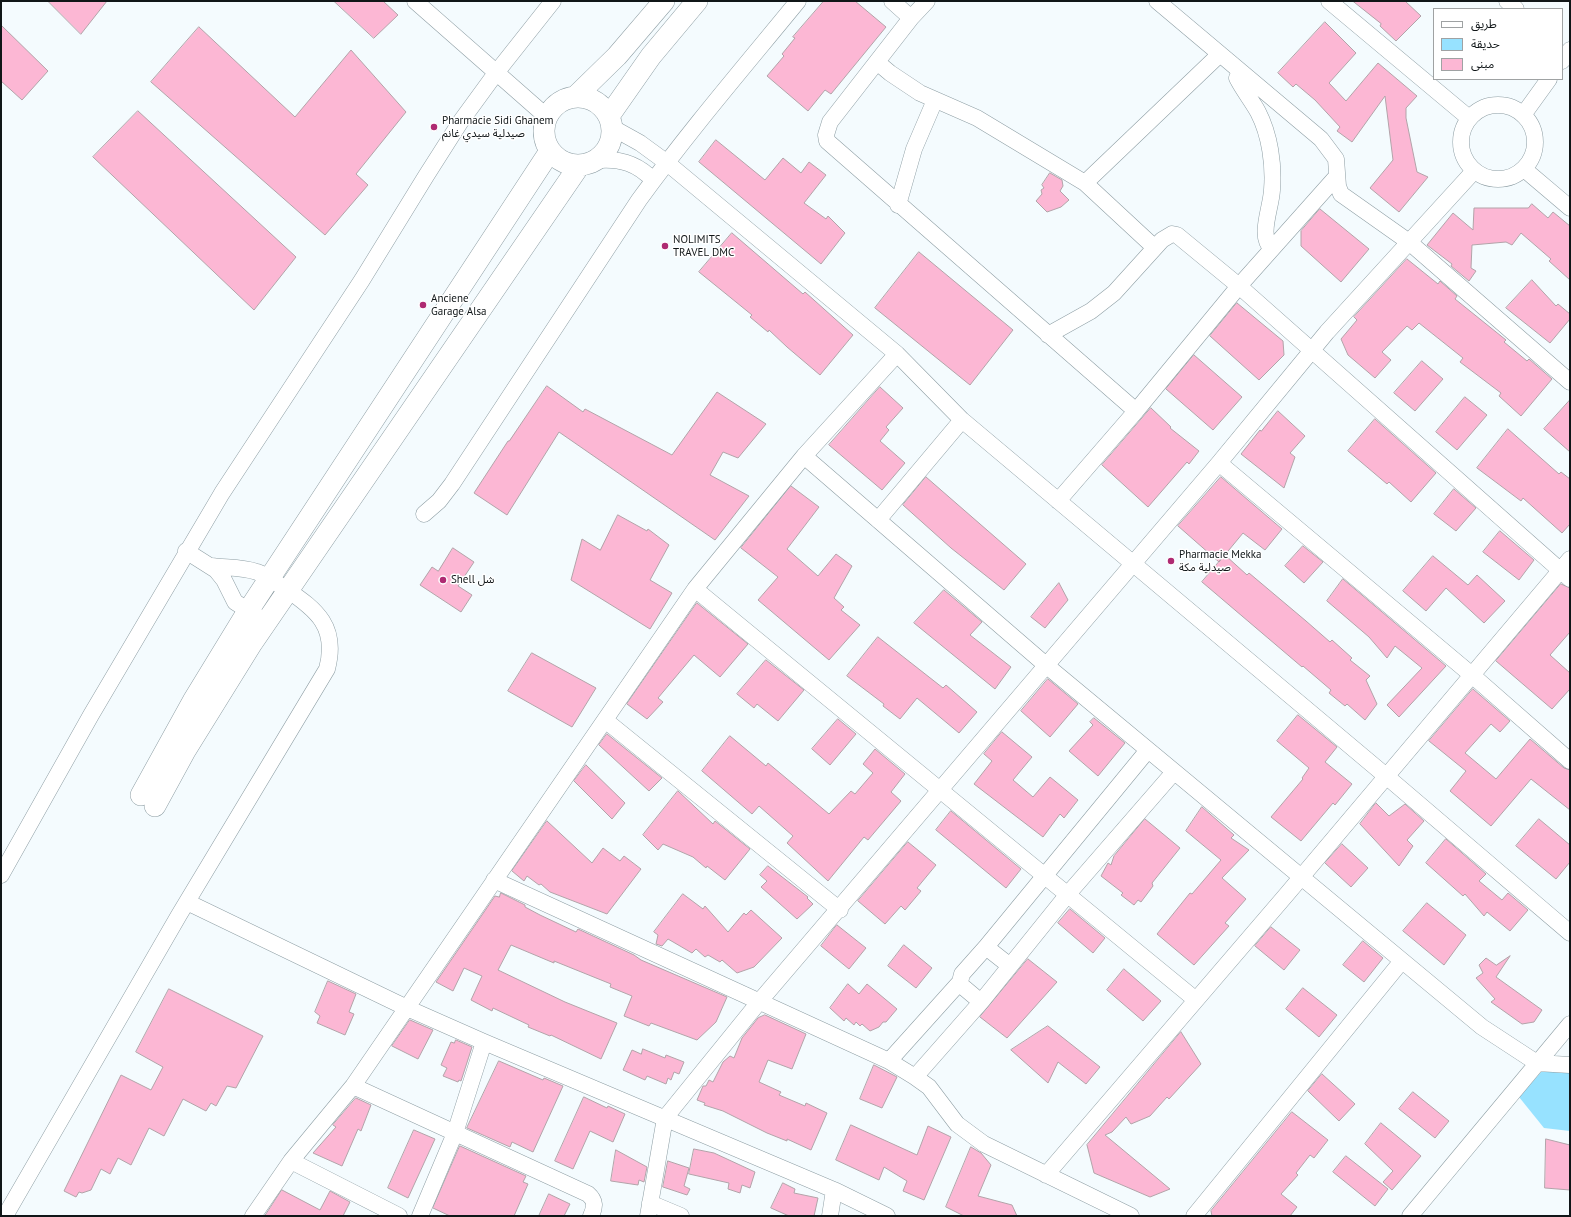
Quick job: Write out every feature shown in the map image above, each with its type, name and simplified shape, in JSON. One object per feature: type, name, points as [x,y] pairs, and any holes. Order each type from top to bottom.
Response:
[{"type":"main road","points":[[575,97],[617,56],[664,1]]},
{"type":"main road","points":[[550,151],[248,611],[193,701],[148,800],[266,622],[589,163],[610,146],[611,122],[651,56],[697,1]]},
{"type":"main road","points":[[589,163],[563,162],[550,151],[544,134],[547,117],[558,103],[575,97],[584,97],[599,103],[611,122]]},
{"type":"street","points":[[415,1],[496,74],[547,117]]},
{"type":"street","points":[[1,875],[87,722],[186,552],[242,460],[362,280],[426,176],[496,74],[554,1]]},
{"type":"street","points":[[424,514],[439,500],[452,484],[666,162],[713,102],[798,1]]},
{"type":"street","points":[[892,1],[911,18]]},
{"type":"street","points":[[927,1],[911,18],[830,122],[826,135],[831,146],[1136,411]]},
{"type":"street","points":[[1158,1],[1324,143],[1336,159],[1338,186],[1341,194],[1409,242],[1570,382]]},
{"type":"street","points":[[1329,1],[1469,118]]},
{"type":"street","points":[[1507,1],[1515,8]]},
{"type":"street","points":[[1085,183],[1220,54]]},
{"type":"street","points":[[877,62],[904,84],[935,100],[977,118],[1085,183],[1154,247]]},
{"type":"street","points":[[1240,71],[1237,78],[1258,112],[1267,136],[1272,170],[1272,190],[1264,237],[1267,245],[1272,249]]},
{"type":"street","points":[[1523,115],[1548,80]]},
{"type":"street","points":[[898,205],[914,149],[935,100]]},
{"type":"street","points":[[1501,105],[1513,108],[1523,115],[1531,124],[1535,135],[1535,148],[1532,159],[1524,169],[1516,175],[1505,179],[1484,177],[1474,171],[1463,155],[1461,146],[1461,136],[1469,118],[1478,110],[1489,106],[1501,105]]},
{"type":"street","points":[[611,122],[666,162],[897,354],[962,420],[1386,776],[1570,933]]},
{"type":"street","points":[[589,163],[619,160],[629,163],[642,170],[653,180]]},
{"type":"street","points":[[1524,169],[1570,208]]},
{"type":"street","points":[[681,1216],[649,1210],[665,1118],[759,1002],[941,792],[1312,351],[1474,171]]},
{"type":"street","points":[[1058,501],[1136,411],[1239,286],[1337,176]]},
{"type":"street","points":[[1046,1175],[1386,776],[1567,570],[1312,351],[1239,286],[1177,235],[1167,236],[1154,247],[1114,293],[1092,311],[1048,335]]},
{"type":"street","points":[[254,1216],[291,1161],[353,1086],[695,589],[804,456],[897,354]]},
{"type":"street","points":[[878,520],[962,420]]},
{"type":"street","points":[[804,456],[1047,666],[1301,876],[1401,962],[1482,1027],[1537,1063],[1570,1065]]},
{"type":"street","points":[[1219,463],[1473,676],[1570,761]]},
{"type":"street","points":[[186,552],[211,566],[224,580],[235,602],[266,622]]},
{"type":"street","points":[[5,1216],[187,902],[326,668],[330,655],[330,642],[324,624],[314,610],[269,578],[252,571],[211,566]]},
{"type":"street","points":[[695,589],[1196,1000]]},
{"type":"street","points":[[606,720],[840,910]]},
{"type":"street","points":[[889,1061],[960,982],[962,974],[986,947],[1044,874],[1148,750]]},
{"type":"street","points":[[915,1077],[981,1002],[1068,894],[1174,772]]},
{"type":"street","points":[[494,880],[889,1061],[929,1087],[958,1124],[971,1136],[984,1144],[1131,1216]]},
{"type":"street","points":[[187,902],[407,1008],[834,1190],[888,1216]]},
{"type":"street","points":[[986,947],[1010,966]]},
{"type":"street","points":[[1194,1216],[1401,962]]},
{"type":"street","points":[[960,982],[962,986],[981,1002]]},
{"type":"street","points":[[1410,1216],[1570,1024]]},
{"type":"street","points":[[420,1216],[455,1133],[484,1042]]},
{"type":"street","points":[[353,1086],[588,1194],[592,1197],[595,1206],[591,1216]]},
{"type":"street","points":[[291,1161],[399,1216]]},
{"type":"street","points":[[830,1216],[834,1190]]},
{"type":"green space","points":[[1542,1071],[1570,1073],[1570,1131],[1544,1128],[1519,1097]]},
{"type":"building","points":[[48,1],[107,1],[81,34]]},
{"type":"building","points":[[334,1],[383,1],[398,15],[374,38]]},
{"type":"building","points":[[824,1],[855,1],[886,27],[831,94],[825,90],[808,111],[767,76],[784,56],[782,54],[795,38],[793,37]]},
{"type":"building","points":[[1353,1],[1405,1],[1421,16],[1396,41],[1380,26],[1381,24]]},
{"type":"building","points":[[1325,22],[1356,53],[1329,83],[1346,101],[1378,63],[1417,96],[1406,108],[1406,118],[1417,172],[1428,177],[1399,212],[1370,188],[1393,160],[1385,96],[1352,142],[1337,131],[1340,127],[1315,100],[1296,84],[1293,87],[1278,73]]},
{"type":"building","points":[[1,25],[48,71],[22,100],[1,81]]},
{"type":"building","points":[[199,27],[295,117],[351,50],[406,112],[356,174],[368,185],[325,235],[151,82]]},
{"type":"building","points":[[138,111],[296,257],[254,310],[93,157]]},
{"type":"building","points":[[716,140],[765,180],[783,158],[801,173],[809,162],[826,175],[804,203],[826,219],[828,216],[845,233],[821,264],[699,162]]},
{"type":"building","points":[[1050,173],[1062,180],[1063,186],[1060,191],[1069,200],[1061,207],[1047,212],[1036,201],[1042,194],[1041,190],[1044,188],[1042,185]]},
{"type":"building","points":[[1532,204],[1548,218],[1553,212],[1570,226],[1570,280],[1549,261],[1551,259],[1521,233],[1512,245],[1506,242],[1472,245],[1471,268],[1476,271],[1469,281],[1451,266],[1452,264],[1427,245],[1453,213],[1473,230],[1474,208],[1528,208]]},
{"type":"building","points":[[1320,209],[1369,249],[1341,282],[1301,246],[1301,231]]},
{"type":"building","points":[[732,233],[803,294],[805,292],[853,335],[820,375],[769,330],[768,332],[750,317],[752,315],[699,272]]},
{"type":"building","points":[[919,252],[1013,330],[970,385],[875,308]]},
{"type":"building","points":[[1407,259],[1438,284],[1440,281],[1457,296],[1455,299],[1506,340],[1504,342],[1527,361],[1529,359],[1552,379],[1521,416],[1499,396],[1501,393],[1460,362],[1463,358],[1419,323],[1412,330],[1407,326],[1382,352],[1391,360],[1375,378],[1348,355],[1341,339],[1357,320],[1354,317]]},
{"type":"building","points":[[1532,280],[1556,306],[1558,304],[1570,314],[1570,319],[1550,343],[1506,308]]},
{"type":"building","points":[[1237,303],[1283,341],[1284,355],[1259,380],[1210,336]]},
{"type":"building","points":[[1194,355],[1242,397],[1213,430],[1166,389]]},
{"type":"building","points":[[1422,361],[1443,379],[1415,411],[1394,393]]},
{"type":"building","points":[[547,386],[583,412],[585,409],[672,455],[717,392],[766,424],[738,458],[723,452],[710,475],[749,496],[715,540],[559,432],[507,515],[474,493],[508,441]]},
{"type":"building","points":[[880,387],[903,408],[886,427],[889,430],[880,441],[905,463],[882,490],[829,445]]},
{"type":"building","points":[[1465,397],[1487,415],[1457,450],[1436,432]]},
{"type":"building","points":[[1570,400],[1570,452],[1544,429]]},
{"type":"building","points":[[1151,408],[1171,427],[1170,428],[1199,451],[1189,464],[1187,462],[1148,507],[1102,465]]},
{"type":"building","points":[[1278,411],[1305,436],[1290,453],[1295,457],[1284,488],[1241,454],[1260,430],[1261,431]]},
{"type":"building","points":[[1375,419],[1436,473],[1411,502],[1389,482],[1387,484],[1348,451]]},
{"type":"building","points":[[1508,429],[1559,474],[1561,472],[1570,479],[1570,524],[1562,533],[1523,498],[1521,501],[1477,468]]},
{"type":"building","points":[[926,477],[1026,564],[1004,590],[951,548],[903,505]]},
{"type":"building","points":[[1221,477],[1282,529],[1265,550],[1243,533],[1219,562],[1178,526]]},
{"type":"building","points":[[791,486],[819,507],[787,549],[818,576],[836,554],[852,566],[834,598],[844,607],[841,610],[860,625],[829,660],[758,600],[778,577],[741,548]]},
{"type":"building","points":[[1454,489],[1476,508],[1456,531],[1434,514]]},
{"type":"building","points":[[618,515],[647,531],[648,529],[669,545],[650,580],[672,593],[650,629],[571,580],[582,539],[600,550]]},
{"type":"building","points":[[1500,531],[1534,560],[1519,580],[1483,552]]},
{"type":"building","points":[[1303,546],[1323,562],[1304,583],[1285,566]]},
{"type":"building","name":"Shell شل","points":[[453,548],[474,562],[458,586],[472,595],[461,612],[420,585],[432,567],[438,571]]},
{"type":"building","points":[[1225,555],[1247,575],[1249,573],[1330,642],[1332,640],[1352,658],[1350,660],[1370,676],[1366,680],[1377,704],[1365,720],[1347,704],[1345,706],[1329,693],[1331,690],[1202,582]]},
{"type":"building","points":[[1433,556],[1468,585],[1477,575],[1505,601],[1484,623],[1446,588],[1426,611],[1403,591]]},
{"type":"building","points":[[1343,579],[1446,666],[1399,717],[1387,705],[1422,668],[1395,646],[1387,658],[1369,637],[1327,601]]},
{"type":"building","points":[[1059,583],[1068,600],[1045,628],[1031,617]]},
{"type":"building","points":[[1561,584],[1570,588],[1570,632],[1550,655],[1570,673],[1570,689],[1552,709],[1496,661]]},
{"type":"building","points":[[944,590],[982,622],[970,635],[1011,667],[995,689],[914,623]]},
{"type":"building","points":[[697,603],[748,644],[720,677],[694,655],[658,698],[663,702],[647,719],[627,704]]},
{"type":"building","points":[[878,637],[943,688],[946,685],[977,712],[959,733],[917,698],[900,719],[883,706],[884,704],[847,676]]},
{"type":"building","points":[[532,653],[596,688],[572,727],[508,691]]},
{"type":"building","points":[[766,660],[804,690],[778,721],[757,704],[754,708],[737,694]]},
{"type":"building","points":[[1048,679],[1078,704],[1050,737],[1021,711]]},
{"type":"building","points":[[1473,689],[1510,721],[1500,732],[1491,724],[1465,753],[1496,779],[1530,739],[1564,768],[1570,770],[1570,810],[1531,779],[1491,826],[1450,791],[1466,771],[1429,741]]},
{"type":"building","points":[[1298,715],[1337,747],[1325,762],[1352,784],[1335,805],[1333,803],[1301,841],[1271,817],[1303,779],[1302,778],[1309,768],[1277,741]]},
{"type":"building","points":[[1094,718],[1125,743],[1098,776],[1069,751],[1093,725],[1090,722]]},
{"type":"building","points":[[838,719],[856,734],[830,765],[812,749]]},
{"type":"building","points":[[1002,732],[1032,757],[1013,780],[1033,797],[1050,777],[1078,800],[1064,818],[1060,814],[1043,837],[974,784],[992,761],[984,754]]},
{"type":"building","points":[[607,734],[662,778],[649,791],[599,745]]},
{"type":"building","points":[[730,736],[766,766],[768,763],[829,814],[851,791],[855,794],[873,773],[863,764],[875,749],[905,774],[891,792],[901,801],[868,840],[864,837],[828,881],[787,843],[793,836],[759,806],[752,814],[702,771]]},
{"type":"building","points":[[586,765],[625,803],[612,819],[574,781]]},
{"type":"building","points":[[678,791],[713,824],[715,821],[750,849],[725,880],[707,866],[706,868],[693,857],[663,844],[658,850],[643,835]]},
{"type":"building","points":[[1376,803],[1389,816],[1405,804],[1424,821],[1407,840],[1413,846],[1399,866],[1360,824]]},
{"type":"building","points":[[1202,807],[1234,835],[1231,838],[1249,850],[1222,878],[1246,899],[1225,923],[1229,926],[1194,965],[1157,934],[1190,893],[1192,894],[1221,860],[1186,831]]},
{"type":"building","points":[[951,811],[1021,869],[1006,888],[936,830]]},
{"type":"building","points":[[1145,819],[1180,848],[1152,883],[1153,886],[1141,902],[1138,900],[1134,905],[1121,895],[1123,893],[1101,876],[1108,863],[1111,865],[1114,856]]},
{"type":"building","points":[[1539,819],[1570,845],[1570,862],[1556,879],[1516,846]]},
{"type":"building","points":[[547,821],[592,863],[603,848],[620,861],[624,856],[641,869],[607,914],[550,892],[541,884],[539,885],[527,876],[524,881],[512,871]]},
{"type":"building","points":[[1446,839],[1486,874],[1479,881],[1502,900],[1508,893],[1528,910],[1510,931],[1487,912],[1484,916],[1465,894],[1463,896],[1426,863]]},
{"type":"building","points":[[908,842],[936,865],[917,888],[921,891],[905,910],[901,906],[885,924],[858,901]]},
{"type":"building","points":[[1342,844],[1368,868],[1351,887],[1325,863]]},
{"type":"building","points":[[768,866],[808,897],[807,898],[813,904],[797,919],[761,887],[767,881],[760,875]]},
{"type":"building","points":[[501,893],[525,905],[525,907],[540,915],[576,932],[578,929],[634,955],[641,960],[727,997],[716,1022],[697,1040],[651,1023],[649,1026],[624,1016],[632,996],[610,987],[611,984],[511,945],[498,970],[565,1002],[617,1023],[601,1059],[551,1035],[550,1036],[528,1027],[529,1025],[493,1008],[492,1011],[471,1000],[482,976],[464,968],[453,991],[436,982],[495,896],[499,897]]},
{"type":"building","points":[[683,894],[703,909],[705,906],[728,932],[744,913],[746,915],[751,910],[782,938],[754,967],[737,973],[722,960],[720,962],[708,955],[705,957],[696,949],[692,953],[668,939],[662,946],[656,944],[658,935],[654,932]]},
{"type":"building","points":[[1427,903],[1466,935],[1444,965],[1403,931]]},
{"type":"building","points":[[1070,909],[1105,938],[1093,953],[1058,923]]},
{"type":"building","points":[[837,925],[866,948],[849,969],[821,946]]},
{"type":"building","points":[[1271,927],[1300,950],[1284,970],[1255,946]]},
{"type":"building","points":[[1363,941],[1383,958],[1364,982],[1343,965]]},
{"type":"building","points":[[904,945],[932,968],[916,988],[888,966]]},
{"type":"building","points":[[1510,956],[1496,977],[1542,1010],[1534,1022],[1522,1024],[1491,1002],[1495,999],[1476,978],[1483,973],[1479,965],[1486,958],[1496,965]]},
{"type":"building","points":[[1028,959],[1057,982],[1007,1038],[980,1017]]},
{"type":"building","points":[[1124,969],[1161,1001],[1143,1021],[1107,990]]},
{"type":"building","points":[[328,981],[356,994],[349,1012],[354,1014],[345,1035],[317,1023],[320,1016],[315,1012]]},
{"type":"building","points":[[848,984],[859,994],[867,984],[897,1009],[886,1022],[883,1022],[879,1027],[870,1031],[862,1024],[860,1026],[856,1022],[854,1025],[846,1018],[844,1021],[830,1008]]},
{"type":"building","points":[[1303,988],[1337,1015],[1319,1037],[1286,1009]]},
{"type":"building","points":[[169,989],[263,1036],[236,1088],[227,1086],[216,1106],[211,1103],[206,1111],[183,1099],[164,1136],[149,1128],[131,1165],[118,1158],[110,1174],[101,1169],[91,1190],[82,1193],[79,1192],[76,1197],[64,1191],[121,1075],[151,1090],[163,1067],[136,1052]]},
{"type":"building","points":[[765,1015],[806,1034],[792,1069],[768,1060],[759,1082],[781,1092],[779,1095],[805,1106],[806,1103],[827,1113],[811,1150],[787,1139],[787,1141],[767,1133],[723,1111],[704,1105],[705,1103],[697,1100],[703,1086],[706,1086],[709,1080],[713,1082],[723,1062],[730,1056],[734,1058],[742,1038],[758,1018]]},
{"type":"building","points":[[410,1020],[433,1030],[418,1059],[392,1046]]},
{"type":"building","points":[[1048,1026],[1100,1067],[1086,1084],[1058,1062],[1048,1083],[1011,1050]]},
{"type":"building","points":[[1181,1032],[1201,1064],[1169,1099],[1167,1097],[1150,1116],[1131,1124],[1126,1117],[1112,1132],[1105,1135],[1170,1189],[1150,1197],[1094,1173],[1087,1145]]},
{"type":"building","points":[[456,1040],[472,1047],[461,1081],[459,1080],[458,1082],[443,1076],[447,1068],[441,1065],[451,1042],[454,1043]]},
{"type":"building","points":[[643,1049],[665,1058],[666,1055],[684,1062],[679,1074],[674,1072],[671,1080],[668,1078],[666,1084],[647,1076],[645,1080],[623,1070],[632,1050],[641,1054]]},
{"type":"building","points":[[499,1061],[543,1080],[544,1078],[563,1086],[533,1152],[512,1142],[510,1147],[467,1128]]},
{"type":"building","points":[[874,1065],[897,1077],[882,1108],[860,1099]]},
{"type":"building","points":[[1322,1074],[1355,1104],[1339,1121],[1308,1091]]},
{"type":"building","points":[[1413,1092],[1449,1121],[1435,1138],[1399,1109]]},
{"type":"building","points":[[584,1097],[607,1108],[608,1106],[625,1114],[613,1142],[590,1131],[573,1169],[555,1161]]},
{"type":"building","points":[[356,1098],[371,1105],[361,1131],[358,1129],[342,1166],[313,1153],[336,1127],[333,1125]]},
{"type":"building","points":[[1292,1112],[1328,1140],[1314,1158],[1310,1155],[1296,1173],[1298,1175],[1281,1194],[1297,1207],[1290,1216],[1212,1216],[1211,1211]]},
{"type":"building","points":[[1381,1123],[1421,1156],[1392,1190],[1383,1182],[1393,1171],[1365,1144]]},
{"type":"building","points":[[851,1125],[917,1155],[928,1126],[951,1137],[924,1200],[903,1191],[907,1181],[884,1167],[879,1180],[836,1160]]},
{"type":"building","points":[[414,1130],[435,1139],[408,1198],[388,1188]]},
{"type":"building","points":[[1546,1139],[1570,1145],[1570,1190],[1545,1188]]},
{"type":"building","points":[[460,1146],[526,1176],[523,1182],[528,1184],[514,1216],[450,1216],[433,1208]]},
{"type":"building","points":[[971,1147],[981,1153],[991,1165],[978,1196],[1012,1205],[1017,1216],[964,1216],[946,1207]]},
{"type":"building","points":[[694,1149],[714,1153],[755,1172],[750,1188],[742,1185],[740,1193],[728,1189],[729,1183],[689,1174]]},
{"type":"building","points":[[616,1150],[647,1167],[644,1182],[639,1180],[638,1185],[611,1181]]},
{"type":"building","points":[[1346,1156],[1388,1189],[1375,1206],[1333,1172]]},
{"type":"building","points":[[668,1161],[689,1168],[684,1186],[690,1189],[687,1195],[663,1187]]},
{"type":"building","points":[[783,1183],[795,1189],[794,1193],[818,1198],[814,1216],[789,1216],[771,1208]]},
{"type":"building","points":[[282,1190],[320,1210],[330,1191],[350,1202],[343,1216],[265,1216]]},
{"type":"building","points":[[549,1194],[570,1204],[564,1216],[539,1216]]},
{"type":"place","name":"Pharmacie Sidi Ghanem صيدلية سيدي غانم","points":[[434,127]]},
{"type":"place","name":"NOLIMITS TRAVEL DMC","points":[[665,246]]},
{"type":"place","name":"Anciene Garage Alsa","points":[[423,305]]},
{"type":"place","name":"Pharmacie Mekka صيدلية مكة","points":[[1171,561]]},
{"type":"place","name":"Shell شل","points":[[443,580]]}]
